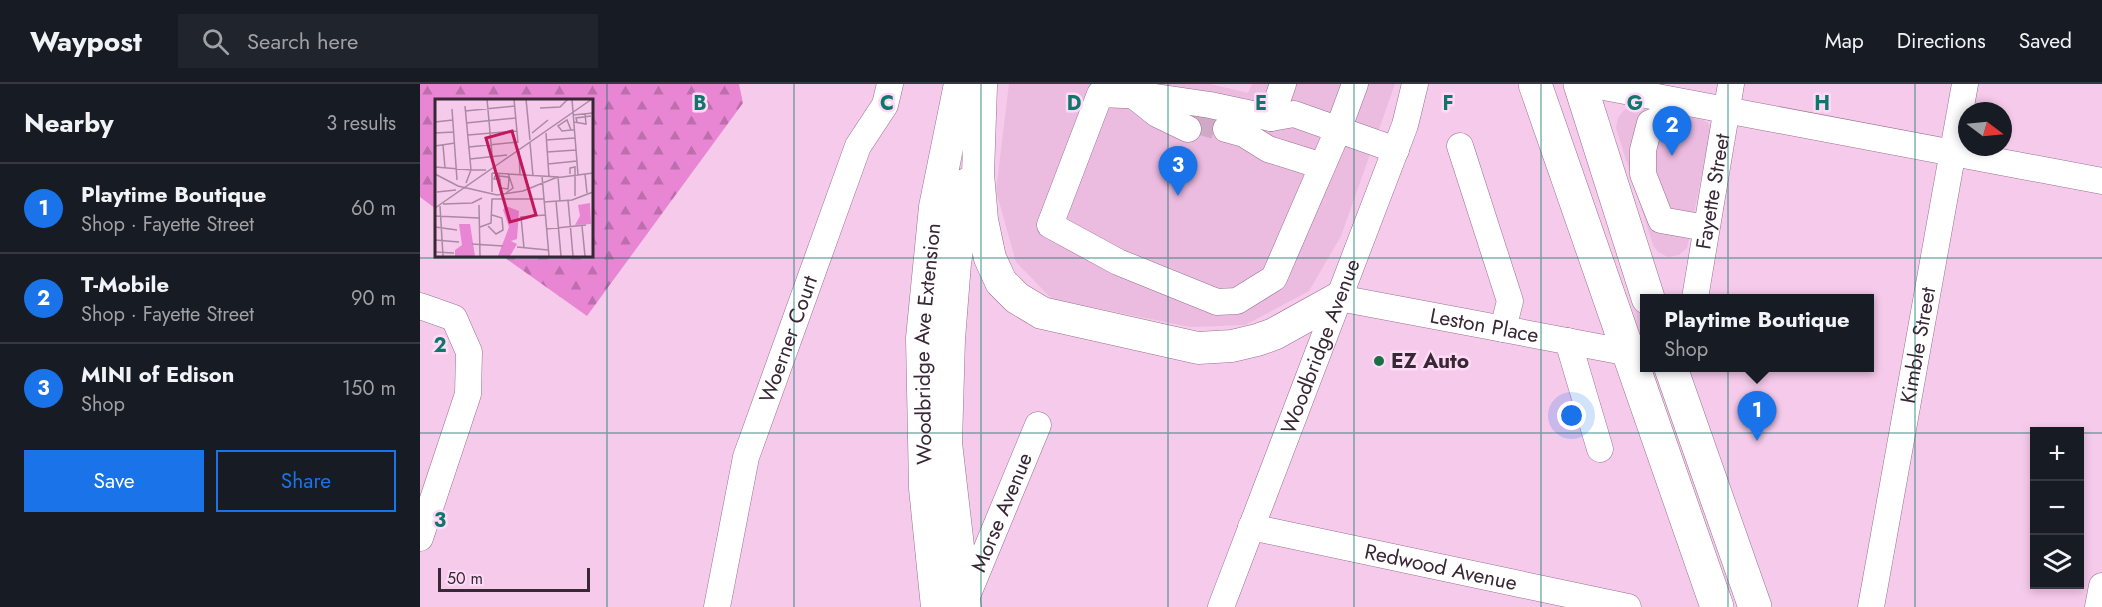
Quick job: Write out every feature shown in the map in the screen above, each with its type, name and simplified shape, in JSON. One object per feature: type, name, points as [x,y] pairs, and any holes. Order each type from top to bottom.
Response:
[{"type":"highway","points":[[1518,84],[1540,97],[1717,607]]},
{"type":"highway","points":[[1580,84],[1647,294]]},
{"type":"highway","points":[[1678,376],[1755,607]]},
{"type":"main road","points":[[974,85],[982,220],[990,258],[1001,282],[1017,298],[1042,313],[1198,348],[1232,345],[1274,334],[1339,298]]},
{"type":"main road","name":"Woodbridge Ave Extension","points":[[956,605],[946,443],[949,339],[974,85]]},
{"type":"street","name":"Woerner Court","points":[[717,607],[746,457],[858,146],[885,105],[890,84]]},
{"type":"street","points":[[1271,118],[1283,84]]},
{"type":"street","points":[[1355,84],[1338,130],[1274,278],[1237,301],[1217,302],[1118,262],[1050,225],[1101,94],[1132,95],[1210,105],[1271,118],[1293,114],[1338,130],[1396,150]]},
{"type":"street","name":"Woodbridge Avenue","points":[[1221,607],[1396,150],[1415,84]]},
{"type":"street","points":[[1405,125],[1435,84]]},
{"type":"street","points":[[1588,84],[1646,90],[1670,100],[2102,181]]},
{"type":"street","name":"Fayette Street","points":[[1696,294],[1731,84]]},
{"type":"street","name":"Kimble Street","points":[[1871,607],[1965,84]]},
{"type":"street","points":[[1132,95],[1157,114],[1189,124]]},
{"type":"street","points":[[1661,220],[1643,174],[1643,150],[1650,123],[1662,118],[1670,100]]},
{"type":"street","points":[[1224,135],[1244,134],[1268,149],[1322,166]]},
{"type":"street","points":[[1460,146],[1510,302],[1503,329]]},
{"type":"street","points":[[1621,216],[1706,228]]},
{"type":"street","name":"Leston Place","points":[[1339,298],[1630,353]]},
{"type":"street","points":[[420,306],[454,318],[469,352],[468,394],[420,538]]},
{"type":"street","points":[[1568,341],[1600,449]]},
{"type":"street","name":"Morse Avenue","points":[[956,605],[1038,425]]},
{"type":"street","name":"Redwood Avenue","points":[[1251,527],[1628,607]]},
{"type":"street","points":[[2098,607],[2102,586]]},
{"type":"shaded area","points":[[1009,84],[1210,84],[1248,93],[1252,84],[1395,84],[1341,236],[1309,291],[1245,325],[1190,327],[1052,299],[1016,262],[996,191]]},
{"type":"shaded area","points":[[1633,107],[1703,120],[1711,128],[1687,248],[1679,255],[1668,257],[1658,252],[1653,245],[1616,128],[1618,118],[1624,110]]},
{"type":"green space","points":[[420,84],[739,84],[743,103],[587,316],[502,256],[592,256],[592,99],[435,99],[435,208],[420,197]]},
{"type":"tunnel","points":[[1190,119],[1226,129]]},
{"type":"place","name":"T-Mobile","points":[[1672,156]]},
{"type":"place","name":"MINI of Edison","points":[[1178,196]]},
{"type":"place","name":"EZ Auto","points":[[1379,361]]},
{"type":"place","name":"Playtime Boutique","points":[[1757,441]]}]
